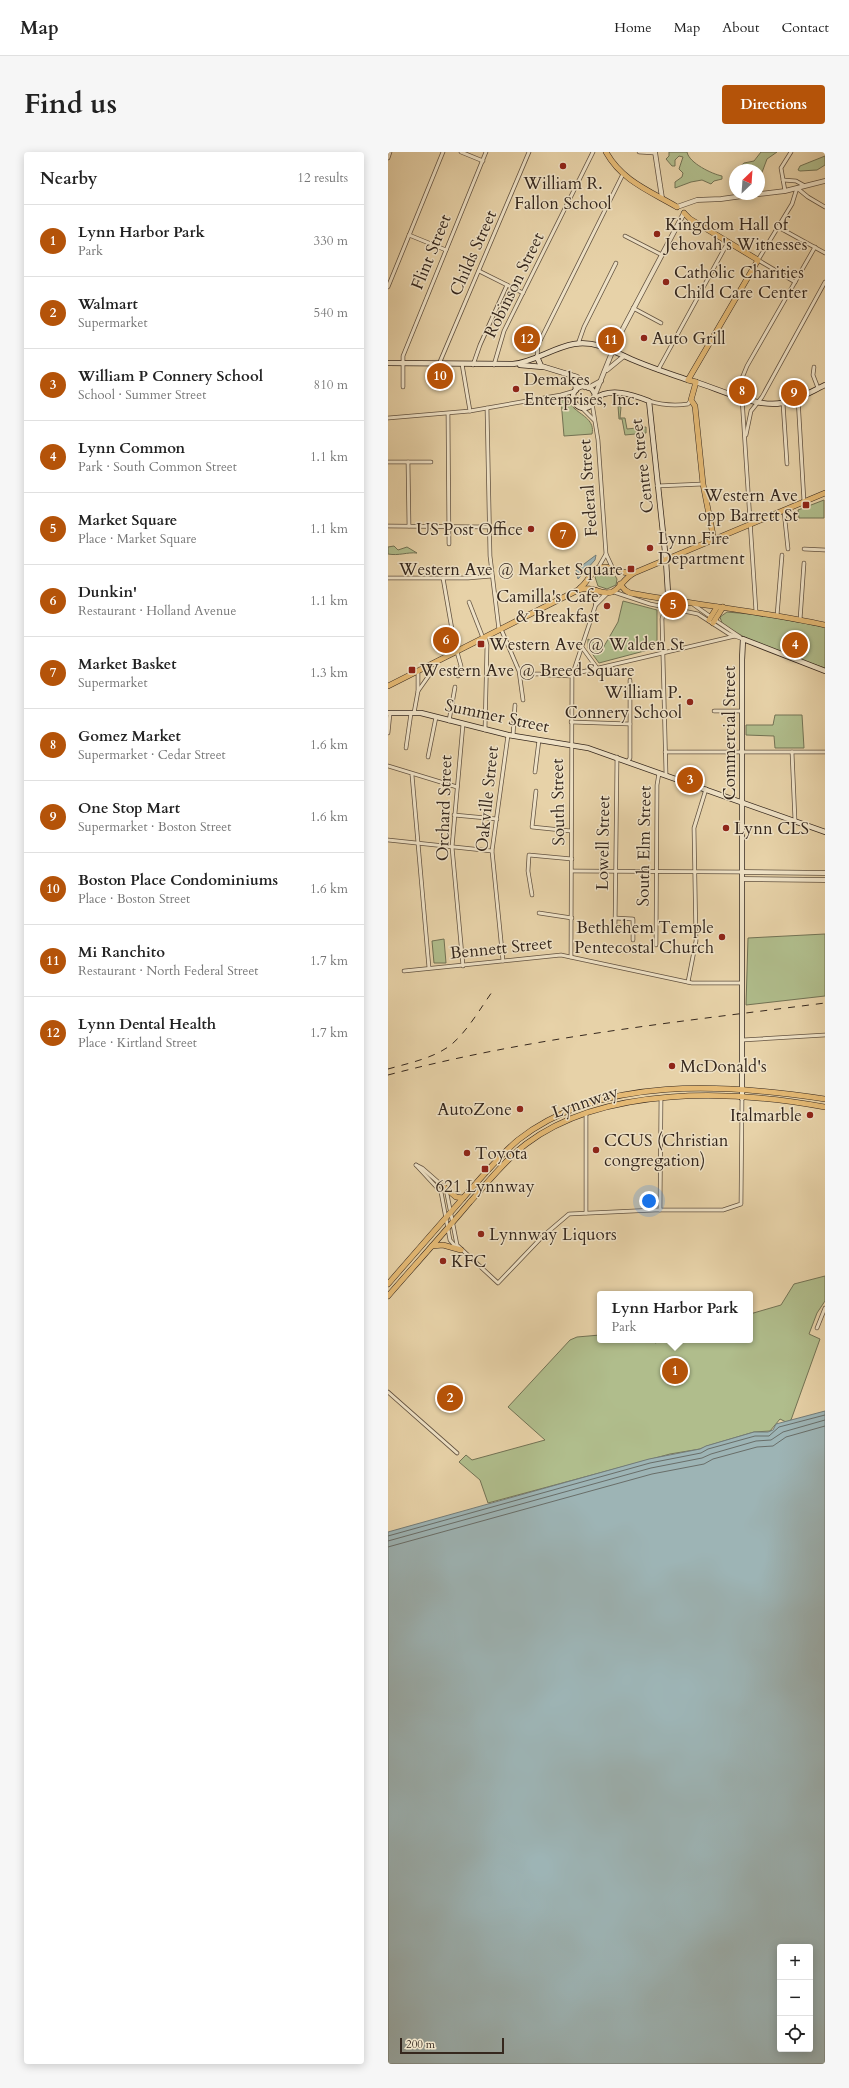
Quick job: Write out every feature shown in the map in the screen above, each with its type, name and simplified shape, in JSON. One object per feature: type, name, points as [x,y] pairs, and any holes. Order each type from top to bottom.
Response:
[{"type":"main road","points":[[606,152],[623,174],[638,186],[677,207],[690,219],[758,260],[688,380]]},
{"type":"main road","points":[[513,364],[537,357],[559,348],[578,344],[598,345],[614,350],[624,356],[658,370],[758,402],[783,403],[825,385]]},
{"type":"main road","points":[[537,357],[540,364],[544,367]]},
{"type":"main road","points":[[388,363],[473,365],[513,364],[544,367],[578,378],[592,391],[594,400]]},
{"type":"main road","points":[[570,375],[575,381],[576,390],[573,396],[574,402],[582,408],[588,407],[602,393],[609,392],[633,395],[648,401]]},
{"type":"main road","points":[[696,382],[691,400],[695,406],[704,484],[714,540]]},
{"type":"main road","points":[[576,390],[587,387]]},
{"type":"main road","name":"Centre Street","points":[[648,401],[666,561],[667,600]]},
{"type":"main road","points":[[388,686],[429,667],[578,590],[588,587],[609,592],[634,573],[666,561],[825,493]]},
{"type":"main road","points":[[578,590],[598,568],[606,567],[621,573],[634,573]]},
{"type":"main road","points":[[614,570],[620,576],[621,584],[628,592],[667,600],[756,612],[825,625]]},
{"type":"main road","points":[[592,576],[591,582],[596,589]]},
{"type":"main road","points":[[712,620],[720,607]]},
{"type":"main road","points":[[743,639],[825,671]]},
{"type":"main road","name":"Commercial Street","points":[[742,1090],[743,639]]},
{"type":"main road","name":"Summer Street","points":[[389,713],[412,713],[436,717],[485,730],[570,744],[618,757],[825,832]]},
{"type":"main road","name":"Lynnway","points":[[388,1284],[463,1198],[514,1144],[542,1124],[571,1110],[607,1099],[645,1092],[680,1089],[742,1090],[825,1100]]},
{"type":"main road","points":[[742,1090],[742,1098]]},
{"type":"main road","name":"Lynnway","points":[[388,1296],[503,1165],[522,1148],[553,1127],[586,1113],[625,1103],[661,1098],[742,1098],[825,1107]]},
{"type":"main road","points":[[444,1187],[456,1196],[463,1198]]},
{"type":"main road","points":[[432,1246],[443,1245],[461,1250]]},
{"type":"street","points":[[388,158],[390,152]]},
{"type":"street","points":[[388,287],[443,152]]},
{"type":"street","points":[[461,152],[483,161]]},
{"type":"street","name":"Flint Street","points":[[402,363],[486,152]]},
{"type":"street","name":"Childs Street","points":[[440,364],[442,354],[529,152]]},
{"type":"street","name":"Robinson Street","points":[[494,365],[501,338],[593,152]]},
{"type":"street","points":[[639,152],[655,152],[662,198]]},
{"type":"street","points":[[785,191],[782,167],[791,152]]},
{"type":"street","points":[[537,357],[538,346],[623,174]]},
{"type":"street","points":[[783,180],[796,181],[805,186]]},
{"type":"street","points":[[765,193],[785,191],[825,180]]},
{"type":"street","points":[[797,188],[808,198],[825,207]]},
{"type":"street","points":[[795,282],[758,260],[793,202],[797,188]]},
{"type":"street","points":[[677,207],[696,200],[729,198]]},
{"type":"street","points":[[594,400],[614,350],[634,308],[684,213]]},
{"type":"street","points":[[778,227],[825,253]]},
{"type":"street","points":[[410,235],[446,250]]},
{"type":"street","points":[[625,236],[662,255]]},
{"type":"street","points":[[658,370],[728,242]]},
{"type":"street","points":[[735,394],[747,366],[815,247]]},
{"type":"street","points":[[578,344],[584,327],[616,263]]},
{"type":"street","points":[[479,271],[523,293]]},
{"type":"street","points":[[745,439],[750,412],[758,402],[825,282]]},
{"type":"street","points":[[473,365],[480,345],[507,285]]},
{"type":"street","points":[[634,308],[661,324]]},
{"type":"street","points":[[606,372],[624,356]]},
{"type":"street","points":[[402,363],[403,388]]},
{"type":"street","points":[[462,364],[470,411]]},
{"type":"street","points":[[814,367],[814,376],[818,388]]},
{"type":"street","points":[[587,387],[602,380]]},
{"type":"street","points":[[388,418],[470,411],[561,395],[576,390]]},
{"type":"street","points":[[561,395],[567,396],[574,402]]},
{"type":"street","points":[[742,397],[756,612]]},
{"type":"street","points":[[798,397],[804,502]]},
{"type":"street","name":"Federal Street","points":[[594,400],[606,554],[614,570]]},
{"type":"street","points":[[648,401],[662,405],[676,405],[688,404],[691,400]]},
{"type":"street","points":[[783,403],[787,464]]},
{"type":"street","points":[[487,408],[492,576],[500,629],[520,674],[523,700]]},
{"type":"street","name":"Federal Street","points":[[582,408],[595,421]]},
{"type":"street","points":[[448,414],[449,544]]},
{"type":"street","points":[[388,462],[431,462]]},
{"type":"street","points":[[408,462],[409,526]]},
{"type":"street","points":[[657,486],[704,484]]},
{"type":"street","points":[[784,511],[788,549]]},
{"type":"street","points":[[388,526],[490,527]]},
{"type":"street","points":[[804,549],[825,550]]},
{"type":"street","name":"Federal Street","points":[[598,568],[606,554]]},
{"type":"street","points":[[777,616],[782,555]]},
{"type":"street","points":[[800,620],[804,563]]},
{"type":"street","points":[[388,578],[492,576]]},
{"type":"street","points":[[443,578],[461,666],[458,676]]},
{"type":"street","name":"South Street","points":[[571,957],[572,859],[570,744],[572,675],[596,604],[596,589]]},
{"type":"street","points":[[609,592],[693,612],[712,620],[743,639]]},
{"type":"street","name":"South Street","points":[[596,604],[609,592]]},
{"type":"street","points":[[666,774],[662,617],[667,600]]},
{"type":"street","points":[[469,602],[487,645],[485,730]]},
{"type":"street","points":[[690,603],[697,606],[712,620],[735,636],[743,639]]},
{"type":"street","points":[[547,675],[572,675],[735,636]]},
{"type":"street","points":[[581,646],[597,668]]},
{"type":"street","points":[[418,691],[430,674],[429,667]]},
{"type":"street","points":[[406,748],[412,713],[418,691],[418,672]]},
{"type":"street","points":[[520,674],[540,674]]},
{"type":"street","points":[[628,761],[630,759],[630,680]]},
{"type":"street","points":[[449,721],[456,687]]},
{"type":"street","name":"Oakville Street","points":[[503,961],[492,851],[515,705]]},
{"type":"street","points":[[714,711],[742,711]]},
{"type":"street","points":[[388,733],[389,713]]},
{"type":"street","points":[[428,757],[436,717]]},
{"type":"street","points":[[571,722],[630,724]]},
{"type":"street","name":"Orchard Street","points":[[463,724],[452,847],[463,966]]},
{"type":"street","points":[[535,772],[539,740]]},
{"type":"street","points":[[665,752],[825,752]]},
{"type":"street","points":[[792,752],[795,821]]},
{"type":"street","name":"Lowell Street","points":[[615,930],[618,757]]},
{"type":"street","points":[[388,766],[412,775],[457,787]]},
{"type":"street","name":"South Elm Street","points":[[656,945],[657,785],[659,772]]},
{"type":"street","points":[[412,775],[429,968]]},
{"type":"street","points":[[688,982],[696,941],[694,828],[706,789]]},
{"type":"street","points":[[536,791],[532,827],[571,831]]},
{"type":"street","points":[[454,815],[497,819]]},
{"type":"street","points":[[388,840],[492,851]]},
{"type":"street","points":[[532,895],[528,871],[529,855],[572,859]]},
{"type":"street","points":[[572,871],[657,873],[825,873]]},
{"type":"street","points":[[742,879],[825,880]]},
{"type":"street","points":[[539,913],[572,918]]},
{"type":"street","points":[[615,918],[633,918],[633,940]]},
{"type":"street","name":"Bennett Street","points":[[404,971],[558,956],[571,957],[688,982],[742,983]]},
{"type":"street","points":[[742,1040],[825,1035]]},
{"type":"street","points":[[660,1210],[661,1098]]},
{"type":"street","points":[[461,1250],[454,1240],[451,1212],[447,1193],[444,1187],[422,1168],[416,1165],[440,1190],[451,1243],[498,1283],[563,1217],[571,1213],[660,1210],[722,1210],[741,1204],[742,1098]]},
{"type":"street","points":[[586,1113],[586,1213]]},
{"type":"street","points":[[817,1328],[825,1308]]},
{"type":"street","points":[[388,1392],[457,1453]]},
{"type":"green space","points":[[669,152],[687,152],[696,164],[722,176],[722,179],[714,181],[711,184],[702,180],[691,182],[675,188],[675,182],[682,177],[683,173],[679,169],[683,157],[679,156],[675,160],[675,166],[672,166],[666,159],[669,156]]},
{"type":"green space","points":[[761,152],[777,152],[767,159],[765,164],[743,164],[754,161]]},
{"type":"green space","points":[[825,156],[825,165],[817,170],[798,170],[800,166]]},
{"type":"green space","points":[[561,400],[567,402],[588,419],[592,426],[592,434],[564,436]]},
{"type":"green space","points":[[618,406],[621,407],[620,418],[625,418],[627,429],[646,427],[646,433],[625,435],[622,419],[619,419]]},
{"type":"green space","points":[[824,500],[824,518],[799,518],[798,510]]},
{"type":"green space","points":[[394,546],[398,550],[407,547],[417,553],[396,555],[388,554],[388,547]]},
{"type":"green space","points":[[601,571],[614,575],[617,579],[616,585],[607,589],[598,586],[595,577]]},
{"type":"green space","points":[[623,601],[657,610],[657,643],[648,650],[599,663],[588,648],[588,639],[603,648],[618,622]]},
{"type":"green space","points":[[727,612],[761,615],[825,627],[825,668],[758,644],[733,631],[722,623],[720,617]]},
{"type":"green space","points":[[775,715],[802,715],[804,748],[775,748],[774,736],[746,735],[746,725],[773,725]]},
{"type":"green space","points":[[825,934],[825,996],[746,1005],[748,938]]},
{"type":"green space","points":[[444,939],[446,963],[434,963],[432,941]]},
{"type":"green space","points":[[825,1276],[825,1301],[817,1313],[809,1334],[820,1339],[791,1420],[786,1422],[780,1419],[770,1431],[754,1432],[700,1449],[670,1454],[488,1503],[480,1480],[459,1462],[466,1455],[472,1460],[545,1440],[508,1407],[570,1340],[577,1337],[597,1335],[597,1343],[753,1343],[753,1313],[781,1305],[794,1284]]},
{"type":"water","points":[[596,555],[595,560],[578,579],[576,570]]},
{"type":"water","points":[[825,1411],[825,2064],[388,2064],[388,1532],[649,1459],[700,1449],[754,1432],[768,1432],[773,1430],[776,1424]]},
{"type":"railway","points":[[388,1069],[438,1053],[452,1044],[469,1026],[492,992]]},
{"type":"railway","points":[[388,1075],[496,1050],[550,1041],[660,1024],[825,1003]]},
{"type":"place","name":"William R. Fallon School","points":[[563,166]]},
{"type":"place","name":"Kingdom Hall of Jehovah's Witnesses","points":[[657,234]]},
{"type":"place","name":"Catholic Charities Child Care Center","points":[[666,282]]},
{"type":"place","name":"Auto Grill","points":[[644,338]]},
{"type":"place","name":"Lynn Dental Health","points":[[527,339]]},
{"type":"place","name":"Mi Ranchito","points":[[611,340]]},
{"type":"place","name":"Boston Place Condominiums","points":[[440,376]]},
{"type":"place","name":"Demakes Enterprises, Inc.","points":[[516,389]]},
{"type":"place","name":"Gomez Market","points":[[742,391]]},
{"type":"place","name":"One Stop Mart","points":[[794,393]]},
{"type":"place","name":"Western Ave opp Barrett St","points":[[806,505]]},
{"type":"place","name":"US Post Office","points":[[531,529]]},
{"type":"place","name":"Market Basket","points":[[563,535]]},
{"type":"place","name":"Lynn Fire Department","points":[[650,548]]},
{"type":"place","name":"Western Ave @ Market Square","points":[[631,569]]},
{"type":"place","name":"Market Square","points":[[673,605]]},
{"type":"place","name":"Camilla's Cafe & Breakfast","points":[[607,606]]},
{"type":"place","name":"Dunkin'","points":[[446,640]]},
{"type":"place","name":"Western Ave @ Walden St","points":[[481,644]]},
{"type":"place","name":"Lynn Common","points":[[795,645]]},
{"type":"place","name":"Western Ave @ Breed Square","points":[[412,670]]},
{"type":"place","name":"William P. Connery School","points":[[690,702]]},
{"type":"place","name":"William P Connery School","points":[[690,780]]},
{"type":"place","name":"Lynn CLS","points":[[726,828]]},
{"type":"place","name":"Bethlehem Temple Pentecostal Church","points":[[722,937]]},
{"type":"place","name":"McDonald's","points":[[672,1066]]},
{"type":"place","name":"AutoZone","points":[[520,1109]]},
{"type":"place","name":"Italmarble","points":[[810,1115]]},
{"type":"place","name":"CCUS (Christian congregation)","points":[[596,1150]]},
{"type":"place","name":"Toyota","points":[[467,1153]]},
{"type":"place","name":"621 Lynnway","points":[[485,1169]]},
{"type":"place","name":"Lynnway Liquors","points":[[481,1234]]},
{"type":"place","name":"KFC","points":[[443,1261]]},
{"type":"place","name":"Lynn Harbor Park","points":[[675,1371]]},
{"type":"place","name":"Walmart","points":[[450,1398]]}]
